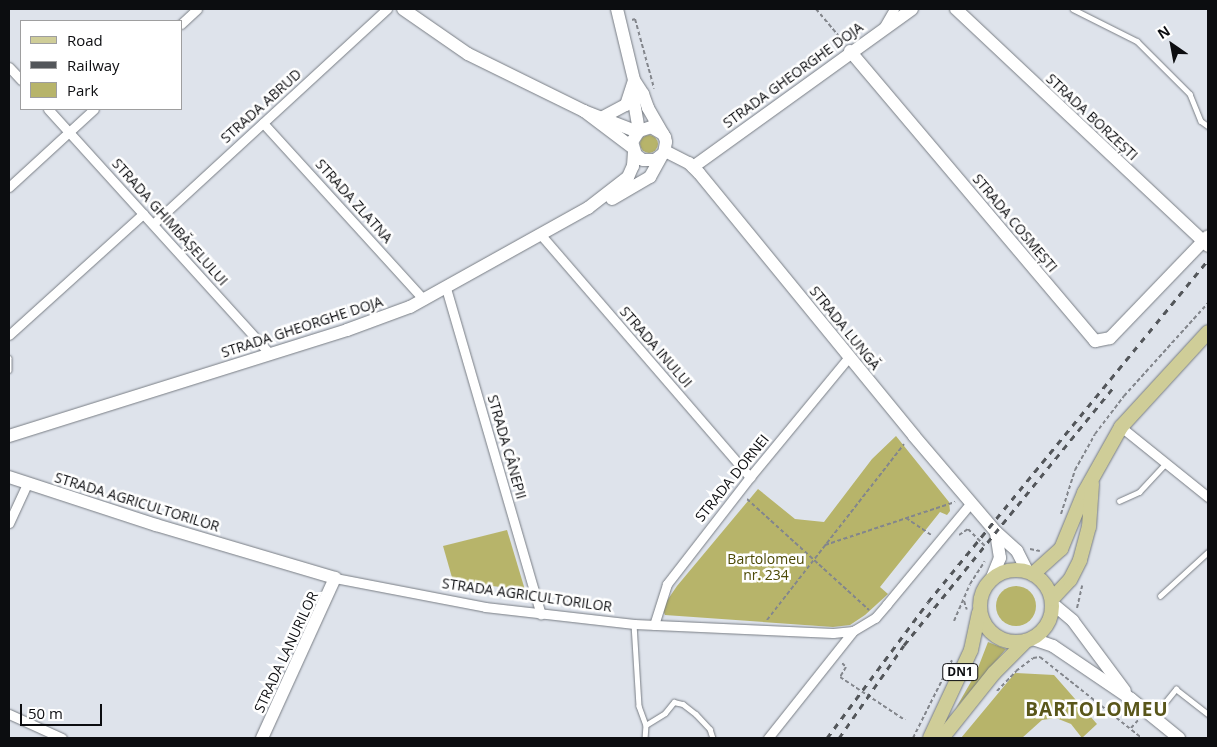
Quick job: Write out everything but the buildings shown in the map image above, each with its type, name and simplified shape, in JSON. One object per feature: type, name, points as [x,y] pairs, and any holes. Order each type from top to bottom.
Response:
[{"type":"main road","points":[[403,9],[468,54],[584,111],[603,116],[638,131],[651,127],[663,134]]},
{"type":"main road","points":[[617,9],[633,85],[638,131],[633,150]]},
{"type":"main road","name":"STRADA BORZEȘTI","points":[[956,9],[1206,241]]},
{"type":"main road","name":"STRADA GHEORGHE DOJA","points":[[693,166],[882,29],[904,10]]},
{"type":"main road","name":"STRADA COSMEȘTI","points":[[850,51],[1096,341],[1110,338],[1206,241]]},
{"type":"main road","points":[[584,111],[647,161],[664,153],[663,134],[633,85]]},
{"type":"main road","points":[[603,116],[626,105],[633,85]]},
{"type":"main road","name":"STRADA GHEORGHE DOJA","points":[[588,208],[628,176],[633,166],[633,150]]},
{"type":"main road","name":"STRADA GHEORGHE DOJA","points":[[9,436],[378,320],[424,300],[588,208],[650,177],[664,153]]},
{"type":"main road","name":"STRADA LUNGĂ","points":[[664,153],[693,166],[971,503],[996,532],[1017,552],[1030,573]]},
{"type":"main road","name":"DN1","points":[[1030,573],[1061,549],[1084,494],[1092,484],[1121,428],[1208,332]]},
{"type":"main road","name":"STRADA AGRICULTORILOR","points":[[9,477],[335,578]]},
{"type":"main road","name":"DN1","points":[[942,738],[994,673],[1050,621],[1052,601],[1070,580],[1080,560],[1089,527],[1092,484]]},
{"type":"main road","points":[[990,580],[1000,558],[996,532]]},
{"type":"main road","points":[[990,580],[1011,570],[1030,573],[1045,584],[1052,601],[1073,621],[1131,699]]},
{"type":"main road","name":"STRADA LANURILOR","points":[[262,738],[335,578]]},
{"type":"main road","name":"DN1","points":[[930,738],[971,650],[974,612],[990,580]]},
{"type":"main road","points":[[974,612],[999,639],[1029,640],[1053,646],[1131,699],[1178,738]]},
{"type":"street","points":[[182,23],[197,9]]},
{"type":"street","name":"STRADA ABRUD","points":[[153,224],[387,9]]},
{"type":"street","points":[[9,67],[20,79]]},
{"type":"street","name":"STRADA GHIMBĂȘELULUI","points":[[49,110],[270,354]]},
{"type":"street","points":[[9,187],[93,110]]},
{"type":"street","name":"STRADA ZLATNA","points":[[263,123],[424,300]]},
{"type":"street","points":[[9,335],[143,214]]},
{"type":"street","name":"STRADA INULUI","points":[[541,235],[750,477]]},
{"type":"street","name":"STRADA CÂNEPII","points":[[446,288],[542,614]]},
{"type":"street","name":"STRADA DORNEI","points":[[654,625],[667,584],[750,477],[849,357]]},
{"type":"street","points":[[1121,428],[1208,497]]},
{"type":"street","points":[[9,523],[28,484]]},
{"type":"street","points":[[768,738],[853,631],[875,618],[938,540],[971,503]]},
{"type":"street","name":"STRADA AGRICULTORILOR","points":[[335,578],[485,607],[634,624],[764,630],[853,631]]},
{"type":"street","points":[[9,714],[62,738]]},
{"type":"lane","points":[[1073,9],[1137,40],[1190,94],[1196,113],[1208,126]]},
{"type":"lane","points":[[9,358],[9,370]]},
{"type":"lane","points":[[1118,501],[1139,492],[1166,463]]},
{"type":"lane","points":[[1160,596],[1208,552]]},
{"type":"lane","points":[[634,624],[639,706],[646,725],[646,738]]},
{"type":"lane","points":[[1153,717],[1176,689],[1208,714]]},
{"type":"lane","points":[[646,725],[665,713],[674,702],[682,704],[696,714],[710,729],[713,738]]},
{"type":"path","points":[[816,9],[850,51]]},
{"type":"path","points":[[764,630],[764,624],[904,444]]},
{"type":"path","points":[[742,487],[747,499],[812,561],[869,611]]},
{"type":"path","points":[[825,545],[955,502]]},
{"type":"path","points":[[906,518],[938,540]]},
{"type":"path","points":[[956,537],[968,529],[989,550]]},
{"type":"path","points":[[954,621],[976,573],[988,557]]},
{"type":"path","points":[[1080,613],[1076,606],[1082,585]]},
{"type":"path","points":[[963,600],[974,612]]},
{"type":"path","points":[[913,738],[955,654]]},
{"type":"path","points":[[992,697],[1033,658],[1040,657],[1142,738]]},
{"type":"path","points":[[842,664],[846,667],[840,676],[905,720]]},
{"type":"green space","points":[[645,135],[653,135],[658,140],[656,151],[645,153],[640,148],[640,140]]},
{"type":"green space","name":"Bartolomeu nr. 234","points":[[896,436],[949,502],[950,511],[947,515],[940,512],[880,587],[888,594],[865,615],[850,625],[833,627],[665,615],[662,608],[677,586],[758,489],[795,519],[824,522],[872,459]]},
{"type":"green space","points":[[507,530],[525,590],[453,581],[443,546]]},
{"type":"green space","points":[[1020,586],[1027,589],[1033,595],[1036,606],[1035,614],[1027,623],[1020,626],[1012,626],[1005,623],[997,614],[996,602],[999,595],[1008,587]]},
{"type":"green space","points":[[988,642],[1006,649],[956,708],[976,673]]},
{"type":"green space","points":[[1015,673],[1054,675],[1097,724],[1082,738],[1071,724],[1056,718],[1042,720],[1022,738],[961,738]]},
{"type":"railway","points":[[827,738],[928,602],[1208,260]]},
{"type":"railway","points":[[839,738],[904,645],[1113,388]]},
{"type":"district","name":"BARTOLOMEU","points":[[1097,710]]}]
